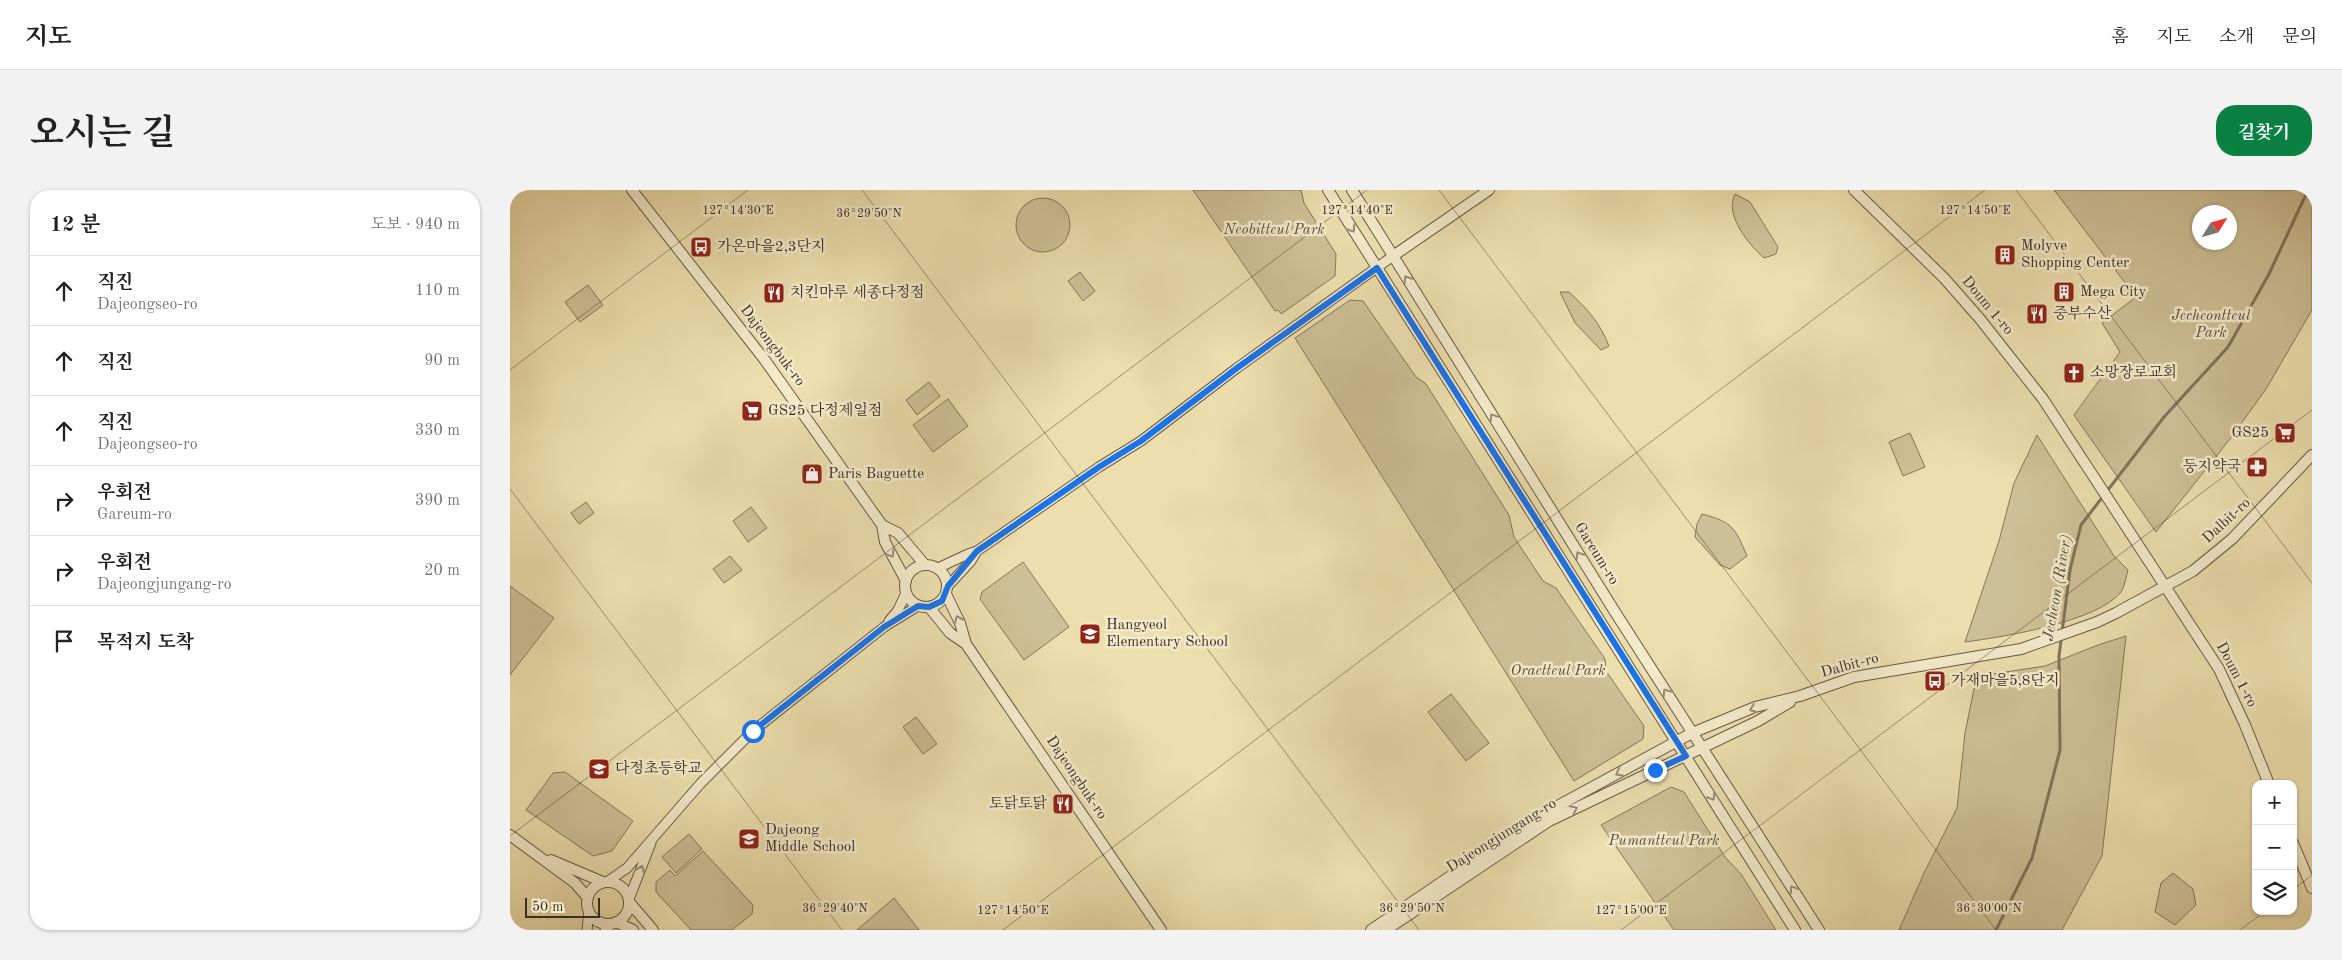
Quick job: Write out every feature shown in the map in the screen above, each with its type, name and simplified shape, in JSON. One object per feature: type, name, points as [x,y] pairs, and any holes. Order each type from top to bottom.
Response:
[{"type":"street","name":"Dajeongbuk-ro","points":[[632,190],[764,359],[882,525]]},
{"type":"street","points":[[1328,190],[1795,930]]},
{"type":"street","name":"Gareum-ro","points":[[1352,190],[1701,748],[1819,930]]},
{"type":"street","points":[[938,568],[977,551],[1099,467],[1141,441],[1237,368],[1489,190]]},
{"type":"street","name":"Doum 1-ro","points":[[1854,190],[1944,278],[1980,319],[2043,399],[2219,669],[2267,780]]},
{"type":"street","name":"Dalbit-ro","points":[[1692,733],[1755,707],[1800,696],[1854,677],[2021,649],[2097,622],[2193,571],[2232,539],[2312,454]]},
{"type":"street","points":[[882,525],[898,533],[925,565]]},
{"type":"street","points":[[882,525],[885,542],[906,581],[908,598],[918,606],[929,607],[936,605],[977,551]]},
{"type":"street","points":[[906,581],[913,570],[925,565],[938,568],[943,573],[966,644]]},
{"type":"street","points":[[884,627],[898,610],[906,592]]},
{"type":"street","points":[[587,930],[588,898],[591,891],[627,868],[735,747],[818,678],[884,627],[918,606]]},
{"type":"street","points":[[929,607],[950,633],[966,644]]},
{"type":"street","name":"Dajeongbuk-ro","points":[[966,644],[1161,930]]},
{"type":"street","name":"Dajeongjungang-ro","points":[[1386,930],[1549,822],[1758,721],[1800,696]]},
{"type":"street","name":"Dajeongjungang-ro","points":[[1371,930],[1541,815],[1692,733]]},
{"type":"street","points":[[510,835],[576,883],[588,898]]},
{"type":"street","points":[[611,925],[623,918],[653,839]]},
{"type":"street","points":[[2297,852],[2312,888]]},
{"type":"street","points":[[534,853],[605,882],[622,886],[629,901],[653,930]]},
{"type":"street","points":[[589,910],[594,918],[602,923],[633,930]]},
{"type":"green space","name":"Neobitteul Park","points":[[1193,190],[1301,190],[1304,203],[1336,254],[1335,276],[1281,314],[1278,310],[1275,311]]},
{"type":"green space","name":"Jecheontteul Park","points":[[2054,190],[2312,190],[2312,310],[2266,389],[2230,439],[2156,532],[2074,415],[2120,352],[2102,323],[2136,297]]},
{"type":"green space","points":[[1735,194],[1750,202],[1778,247],[1776,254],[1764,258],[1745,238],[1735,220],[1732,202]]},
{"type":"green space","points":[[1043,198],[1053,200],[1062,206],[1068,215],[1070,225],[1068,235],[1062,244],[1053,250],[1043,252],[1033,250],[1024,244],[1018,235],[1016,225],[1018,215],[1024,206],[1033,200]]},
{"type":"green space","points":[[1080,272],[1095,291],[1083,301],[1068,281]]},
{"type":"green space","points":[[588,285],[603,305],[580,322],[565,302]]},
{"type":"green space","points":[[1560,292],[1569,292],[1587,310],[1597,323],[1609,346],[1601,350],[1575,323]]},
{"type":"green space","name":"Oraetteul Park","points":[[1350,300],[1363,301],[1416,377],[1426,384],[1509,515],[1514,537],[1543,581],[1556,588],[1605,659],[1606,671],[1644,726],[1643,739],[1574,781],[1295,338]]},
{"type":"green space","points":[[929,382],[940,396],[917,415],[906,400]]},
{"type":"green space","points":[[948,399],[968,426],[933,452],[913,425]]},
{"type":"green space","points":[[1910,433],[1925,467],[1903,476],[1889,442]]},
{"type":"green space","points":[[2037,435],[2114,556],[2128,570],[2124,587],[2109,603],[2071,620],[2025,632],[1965,642],[1999,541],[2014,483]]},
{"type":"green space","points":[[586,502],[594,513],[579,524],[571,513]]},
{"type":"green space","points":[[751,507],[767,528],[748,542],[733,521]]},
{"type":"green space","points":[[1702,514],[1727,523],[1736,533],[1747,556],[1730,569],[1720,565],[1695,537],[1697,524]]},
{"type":"green space","points":[[730,556],[742,570],[724,583],[713,569]]},
{"type":"green space","points":[[1023,562],[1069,627],[1024,660],[980,599],[982,592]]},
{"type":"green space","points":[[510,586],[554,618],[510,675]]},
{"type":"green space","points":[[2126,636],[2102,856],[2062,930],[1899,930],[1924,873],[1957,808],[1965,733],[1974,689],[1979,676],[2045,666]]},
{"type":"green space","points":[[1451,694],[1489,743],[1466,761],[1428,712]]},
{"type":"green space","points":[[916,717],[937,744],[923,754],[903,727]]},
{"type":"green space","points":[[565,772],[633,821],[612,851],[593,856],[526,810],[553,773]]},
{"type":"green space","name":"Pumantteul Park","points":[[1671,787],[1684,792],[1725,857],[1741,874],[1776,930],[1674,930],[1601,825]]},
{"type":"green space","points":[[689,834],[702,849],[676,873],[662,857]]},
{"type":"green space","points":[[703,851],[753,905],[752,914],[732,930],[691,930],[656,892],[656,882],[670,870],[675,876]]},
{"type":"green space","points":[[2173,873],[2193,889],[2196,905],[2175,925],[2155,912],[2161,883]]},
{"type":"green space","points":[[894,898],[919,930],[857,930]]},
{"type":"waterway","name":"Jecheon (River)","points":[[1996,930],[2032,858],[2060,750],[2059,656],[2070,570],[2081,525],[2164,417],[2228,347],[2269,274],[2308,190]]},
{"type":"place","name":"가온마을2,3단지","points":[[701,247]]},
{"type":"place","name":"Molyve Shopping Center","points":[[2005,255]]},
{"type":"place","name":"Mega City","points":[[2064,292]]},
{"type":"place","name":"치킨마루 세종다정점","points":[[774,293]]},
{"type":"place","name":"중부수산","points":[[2037,314]]},
{"type":"place","name":"소망장로교회","points":[[2074,373]]},
{"type":"place","name":"GS25 다정제일점","points":[[752,411]]},
{"type":"place","name":"GS25","points":[[2285,433]]},
{"type":"place","name":"둥지약국","points":[[2257,467]]},
{"type":"place","name":"Paris Baguette","points":[[812,474]]},
{"type":"place","name":"Hangyeol Elementary School","points":[[1090,634]]},
{"type":"place","name":"가재마을5,8단지","points":[[1935,681]]},
{"type":"place","name":"다정초등학교","points":[[599,769]]},
{"type":"place","name":"토닭토닭","points":[[1063,804]]},
{"type":"place","name":"Dajeong Middle School","points":[[749,839]]},
{"type":"route","points":[[753,731],[884,627],[918,606],[929,607],[942,601],[948,586],[971,561],[977,551],[1099,467],[1141,441],[1237,368],[1377,268],[1598,620],[1686,756],[1655,770]]}]
